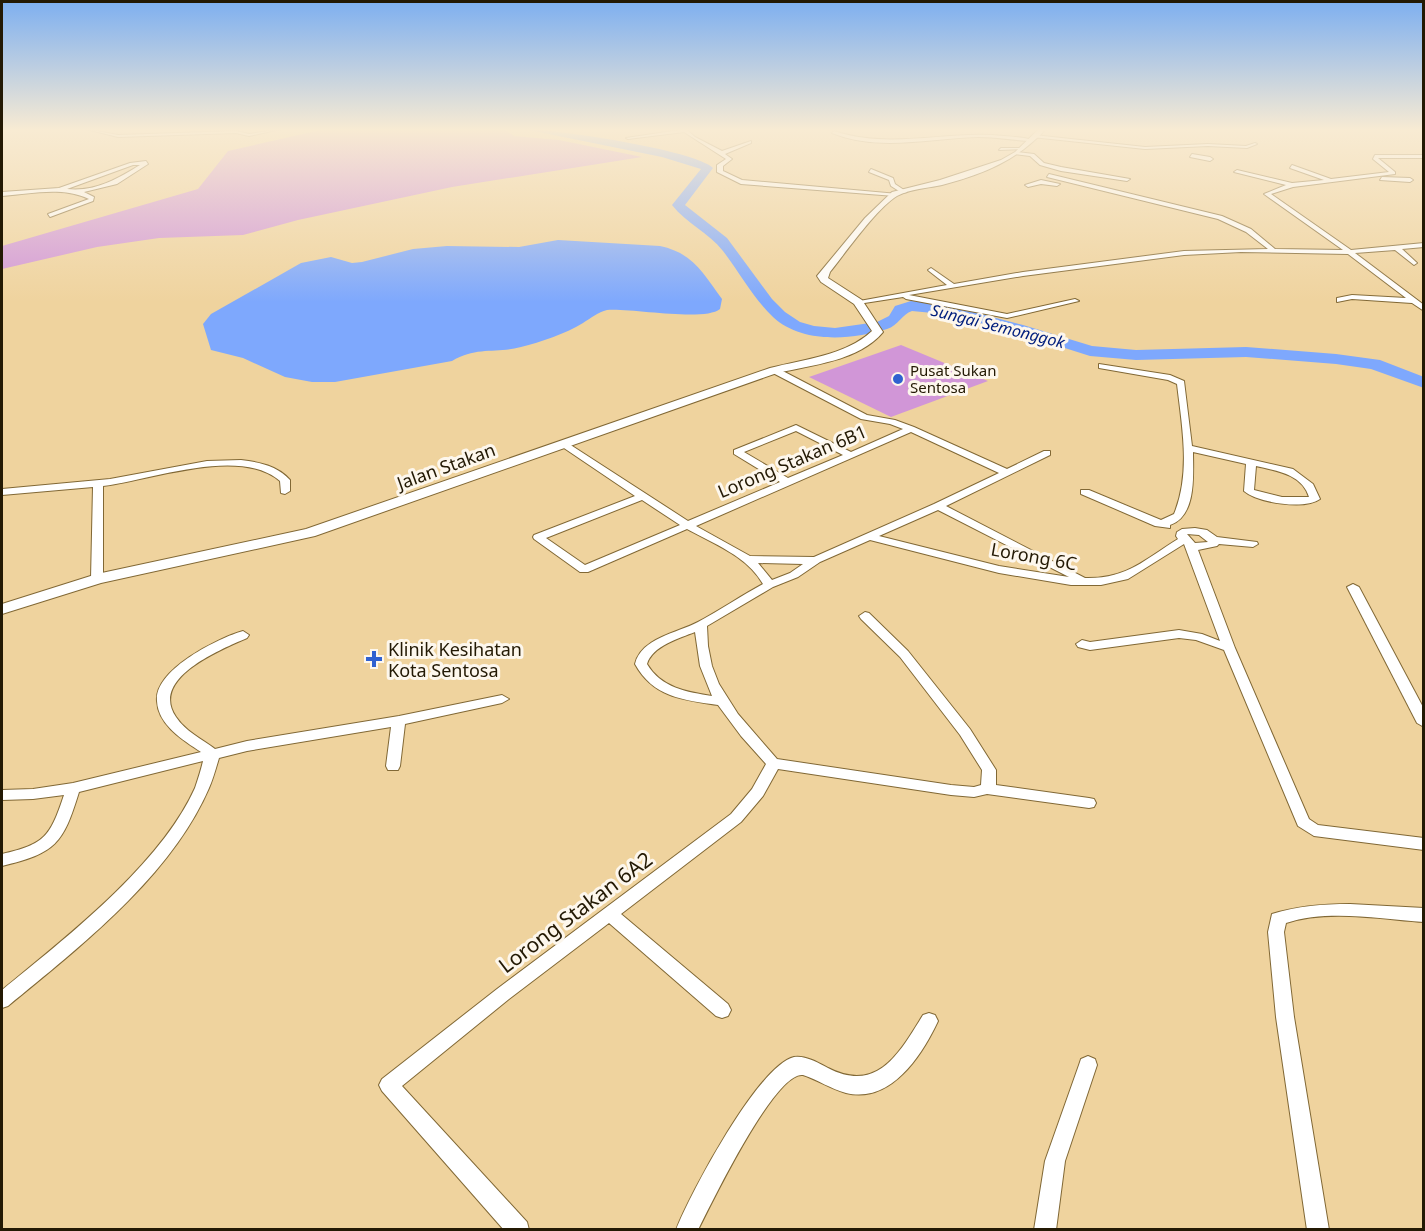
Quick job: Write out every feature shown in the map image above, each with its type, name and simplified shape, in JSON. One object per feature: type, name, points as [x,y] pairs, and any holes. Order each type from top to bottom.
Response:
[{"type":"main road","points":[[858,302],[824,280],[822,276],[868,220],[900,193],[923,186]]},
{"type":"main road","name":"Jalan Stakan","points":[[2,609],[97,579],[310,533],[774,370],[843,352],[872,339],[878,332],[858,302]]},
{"type":"street","points":[[56,190],[66,186]]},
{"type":"street","points":[[34,195],[81,192],[102,186]]},
{"type":"street","points":[[805,186],[900,193]]},
{"type":"street","points":[[895,186],[900,193]]},
{"type":"street","points":[[1094,186],[1206,212],[1244,227],[1261,238],[1274,251]]},
{"type":"street","points":[[1288,186],[1267,194],[1318,228],[1424,309]]},
{"type":"street","points":[[2,194],[56,190],[81,192],[92,198],[50,215]]},
{"type":"street","points":[[858,302],[1184,253],[1348,252],[1424,245]]},
{"type":"street","points":[[1396,247],[1414,263]]},
{"type":"street","points":[[931,270],[953,286]]},
{"type":"street","points":[[898,295],[1007,316],[1075,301]]},
{"type":"street","points":[[1340,300],[1352,297],[1413,301]]},
{"type":"street","points":[[1102,366],[1170,378],[1181,383],[1188,448],[1186,488],[1179,515],[1172,521],[1159,524]]},
{"type":"street","points":[[774,370],[864,417],[891,422],[911,429],[1006,472]]},
{"type":"street","points":[[786,481],[737,452],[796,428],[850,455]]},
{"type":"street","name":"Lorong Stakan 6B1","points":[[643,496],[538,537],[584,570],[911,429]]},
{"type":"street","points":[[563,444],[687,525],[748,559],[767,579],[769,585]]},
{"type":"street","points":[[1188,448],[1251,463],[1272,465],[1304,479],[1313,489],[1315,499],[1306,503],[1254,494],[1248,486],[1251,463]]},
{"type":"street","points":[[720,701],[678,694],[667,689],[652,678],[641,664],[643,657],[663,641],[701,625],[769,585],[794,575],[816,560],[939,506],[1047,453]]},
{"type":"street","points":[[2,492],[98,483],[197,466],[235,463],[266,467],[278,473],[285,480],[285,492]]},
{"type":"street","points":[[97,579],[98,483]]},
{"type":"street","points":[[1085,492],[1159,524],[1186,539],[1229,648],[1303,822],[1314,830],[1424,844]]},
{"type":"street","points":[[939,506],[1088,583]]},
{"type":"street","points":[[1186,539],[1200,531],[1214,540],[1253,544]]},
{"type":"street","name":"Lorong 6C","points":[[871,537],[986,566],[1088,583],[1124,577],[1186,539]]},
{"type":"street","points":[[748,559],[816,560]]},
{"type":"street","points":[[1353,587],[1424,723]]},
{"type":"street","points":[[865,616],[904,654],[965,732],[989,770],[990,782],[987,789]]},
{"type":"street","points":[[701,625],[702,656],[720,701],[773,764],[951,790],[974,792],[987,789],[1089,803]]},
{"type":"street","points":[[1082,644],[1090,646],[1179,634],[1198,637],[1229,648]]},
{"type":"street","points":[[213,754],[177,726],[166,713],[164,697],[170,681],[184,666],[207,651],[243,635]]},
{"type":"street","points":[[2,795],[33,794],[73,788],[163,768],[213,754],[399,721],[502,699]]},
{"type":"street","points":[[393,766],[399,721]]},
{"type":"street","points":[[2,1000],[56,956],[156,857],[176,831],[201,789],[213,754]]},
{"type":"street","name":"Lorong Stakan 6A2","points":[[519,1230],[389,1085],[503,994],[736,818],[750,804],[768,778],[773,764]]},
{"type":"street","points":[[2,860],[32,854],[51,840],[61,828],[73,788]]},
{"type":"street","points":[[1318,1230],[1286,1017],[1276,932],[1278,919],[1317,912],[1424,915]]},
{"type":"street","points":[[610,914],[722,1010]]},
{"type":"street","points":[[686,1230],[729,1150],[770,1086],[781,1075],[793,1066],[803,1066],[844,1085],[862,1087],[879,1082],[906,1059],[929,1021]]},
{"type":"street","points":[[1045,1230],[1055,1161],[1088,1065]]},
{"type":"shaded area","points":[[200,186],[456,186],[298,220],[243,235],[159,238],[97,247],[2,269],[2,246],[198,189]]},
{"type":"shaded area","name":"Pusat Sukan Sentosa","points":[[901,345],[988,381],[891,417],[809,377]]},
{"type":"water","points":[[558,240],[660,246],[671,249],[689,259],[703,273],[722,299],[720,309],[712,313],[684,315],[607,310],[569,331],[529,345],[470,353],[452,361],[335,382],[312,382],[285,377],[243,358],[211,350],[203,324],[211,314],[301,263],[331,257],[352,263],[413,249],[447,246],[519,247]]},
{"type":"waterway","name":"Sungai Semonggok","points":[[693,186],[678,205],[722,241],[767,302],[780,315],[794,325],[812,331],[835,332],[881,326],[894,319],[901,309],[911,306],[943,309],[1017,328],[1090,351],[1136,355],[1246,352],[1336,359],[1374,364],[1424,383]]},
{"type":"place","name":"Pusat Sukan Sentosa","points":[[898,379]]},
{"type":"place","name":"Klinik Kesihatan Kota Sentosa","points":[[374,659]]}]
